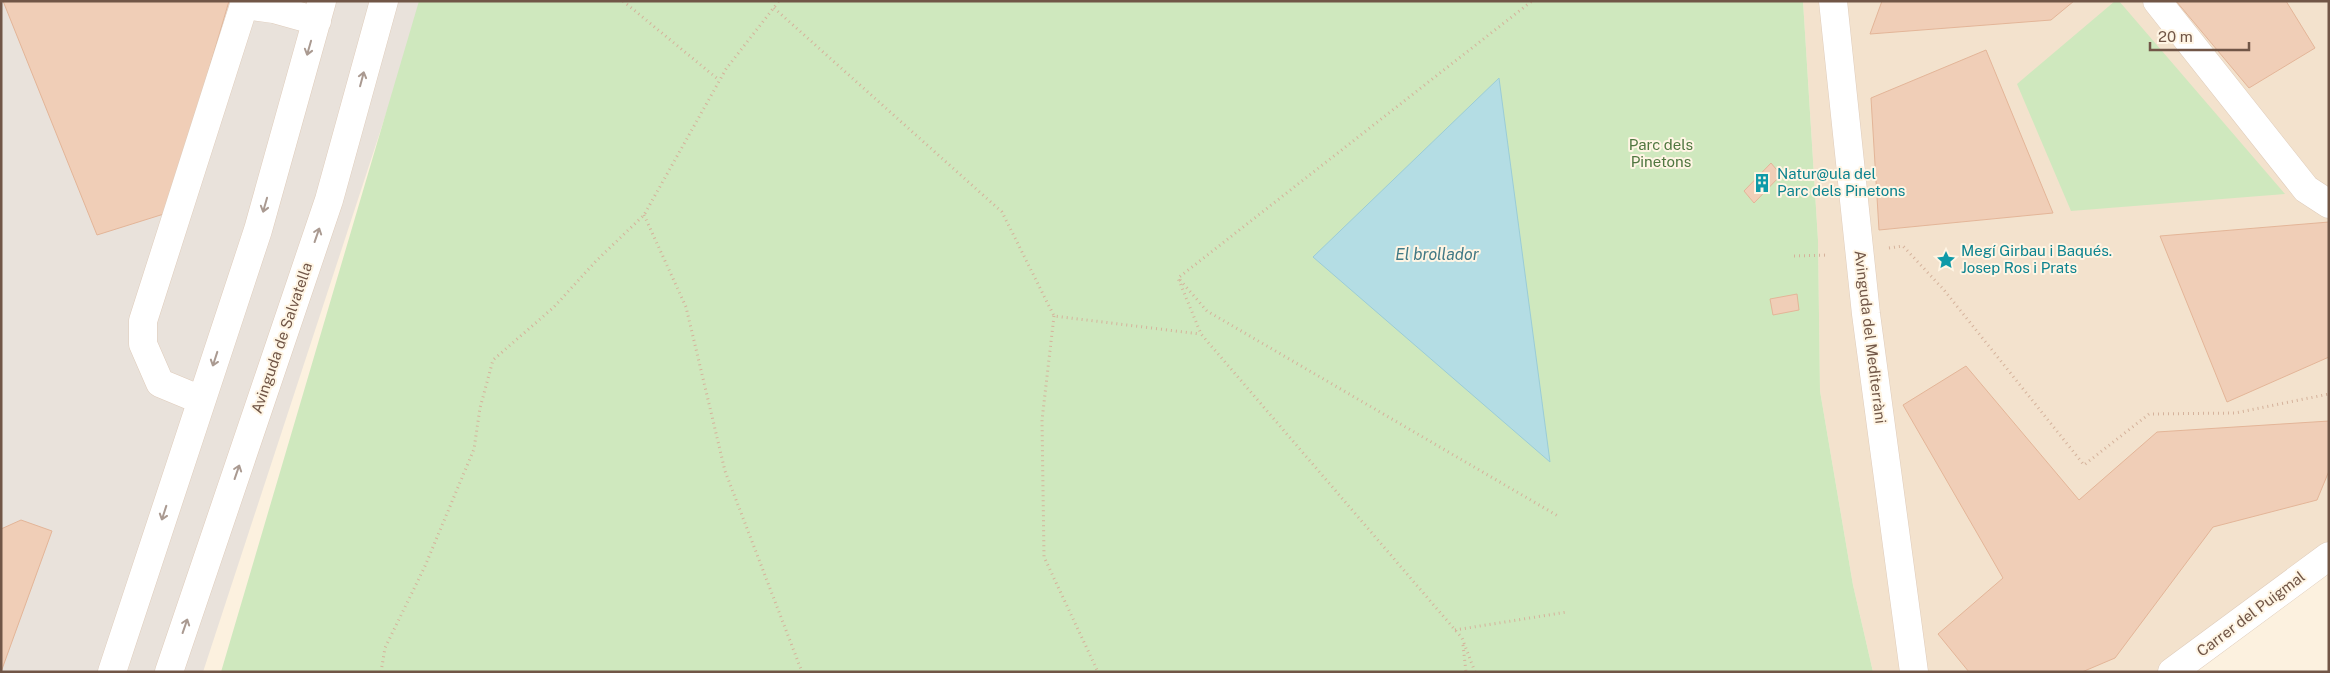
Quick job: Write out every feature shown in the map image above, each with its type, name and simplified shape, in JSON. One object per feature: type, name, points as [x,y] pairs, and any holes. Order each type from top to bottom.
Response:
[{"type":"street","name":"Avinguda de Salvatella","points":[[169,672],[329,200],[384,1]]},
{"type":"street","name":"Avinguda del Mediterràni","points":[[1834,1],[1866,314],[1914,672]]},
{"type":"street","points":[[2157,1],[2306,189],[2329,204]]},
{"type":"street","points":[[112,672],[258,230],[320,11],[274,10],[244,3],[143,321],[143,344],[160,382],[201,400]]},
{"type":"street","name":"Carrer del Puigmal","points":[[2172,672],[2329,556]]},
{"type":"path","points":[[623,1],[719,80]]},
{"type":"path","points":[[381,672],[384,648],[425,566],[474,449],[480,408],[493,360],[554,307],[596,261],[644,215],[719,80],[779,1]]},
{"type":"path","points":[[1178,278],[1532,1]]},
{"type":"path","points":[[774,8],[1002,212],[1054,316],[1042,420],[1044,557],[1098,672]]},
{"type":"path","points":[[644,215],[686,306],[725,471],[802,672]]},
{"type":"path","points":[[1886,248],[1903,246],[1944,290],[2084,465],[2149,414],[2234,413],[2329,394]]},
{"type":"path","points":[[1794,256],[1832,255]]},
{"type":"path","points":[[1178,278],[1201,334],[1462,638],[1475,672]]},
{"type":"path","points":[[1178,278],[1207,311],[1558,516]]},
{"type":"path","points":[[1054,316],[1201,334]]},
{"type":"path","points":[[1455,630],[1567,612]]},
{"type":"path","points":[[1462,638],[1466,672]]},
{"type":"shaded area","points":[[1,1],[423,1],[203,672],[1,672]]},
{"type":"shaded area","points":[[1803,1],[2329,1],[2329,566],[2185,672],[1873,672],[1853,585],[1820,391],[1818,240]]},
{"type":"green space","name":"Parc dels Pinetons","points":[[419,1],[1803,1],[1818,240],[1820,391],[1853,585],[1873,672],[221,672]]},
{"type":"green space","points":[[2115,1],[2119,1],[2285,194],[2071,211],[2017,84]]},
{"type":"water","name":"El brollador","points":[[1499,78],[1550,462],[1313,257]]},
{"type":"building","points":[[3,1],[229,1],[167,213],[97,235]]},
{"type":"building","points":[[1882,1],[2074,1],[2051,20],[1870,34]]},
{"type":"building","points":[[2176,1],[2286,1],[2315,48],[2249,88]]},
{"type":"building","points":[[1986,50],[2053,213],[1879,230],[1871,98]]},
{"type":"building","name":"Natur@ula del Parc dels Pinetons","points":[[1771,163],[1781,175],[1754,203],[1744,191]]},
{"type":"building","points":[[2329,222],[2329,357],[2227,402],[2160,236]]},
{"type":"building","points":[[1797,294],[1799,310],[1773,315],[1770,299]]},
{"type":"building","points":[[1966,366],[2079,500],[2157,432],[2329,421],[2329,471],[2317,500],[2213,527],[2115,658],[2082,672],[1969,672],[1938,634],[2003,578],[1903,405]]},
{"type":"building","points":[[21,520],[52,531],[1,672],[1,529]]},
{"type":"place","name":"Natur@ula del Parc dels Pinetons","points":[[1762,183]]},
{"type":"place","name":"Megí Girbau i Baqués. Josep Ros i Prats","points":[[1946,260]]}]
